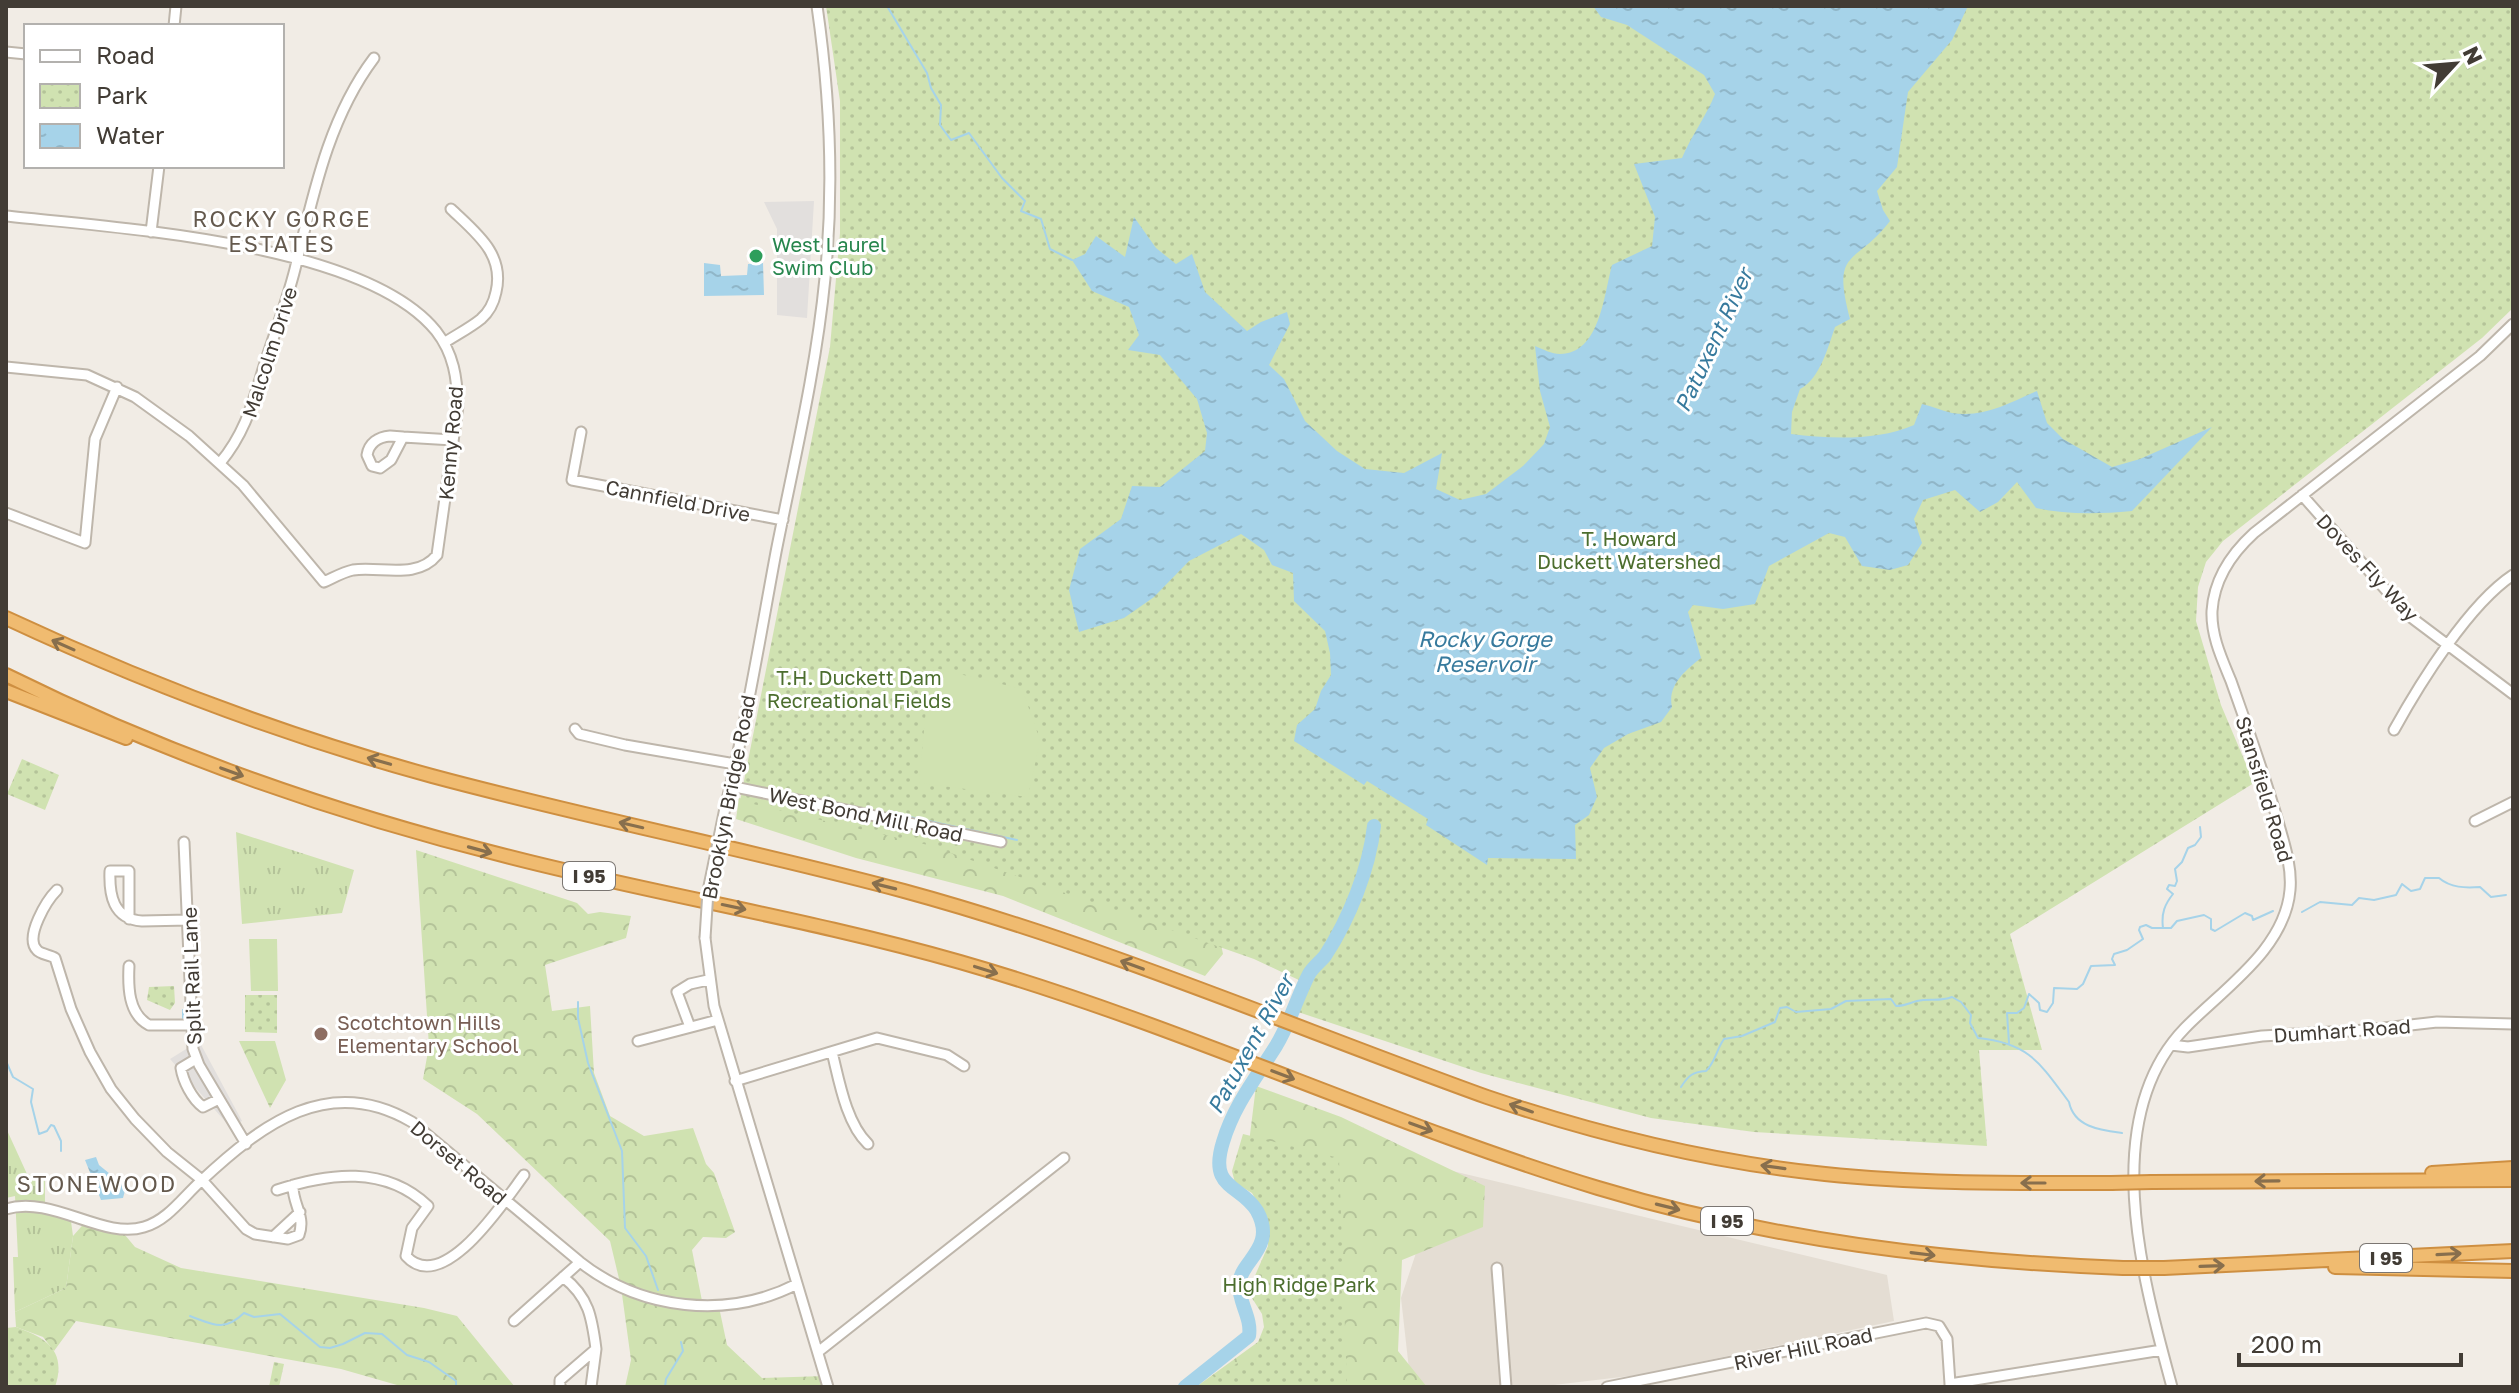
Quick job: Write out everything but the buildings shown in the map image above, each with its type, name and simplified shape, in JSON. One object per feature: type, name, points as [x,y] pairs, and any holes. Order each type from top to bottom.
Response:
[{"type":"highway","points":[[6,618],[121,670],[301,737],[432,776],[905,891],[1029,928],[1551,1119],[1661,1147],[1822,1174],[1946,1183],[2513,1180]]},
{"type":"highway","name":"I 95","points":[[6,675],[107,722],[208,763],[351,813],[508,857],[828,927],[962,962],[1070,996],[1548,1172],[1658,1205],[1745,1225],[1867,1247],[1947,1257],[2123,1268],[2259,1265],[2513,1251]]},
{"type":"highway","points":[[6,691],[89,725],[208,763]]},
{"type":"highway","points":[[2302,1181],[2513,1168]]},
{"type":"highway","points":[[2259,1265],[2513,1271]]},
{"type":"street","name":"Brooklyn Bridge Road","points":[[817,6],[829,140],[827,248],[817,344],[708,891],[705,938],[708,980],[718,1020],[828,1387]]},
{"type":"street","name":"Malcolm Drive","points":[[220,463],[244,429],[340,116],[355,84],[374,58]]},
{"type":"street","points":[[151,232],[159,168]]},
{"type":"street","points":[[444,343],[488,312],[494,302],[498,280],[497,265],[488,246],[451,209]]},
{"type":"street","name":"Kenny Road","points":[[6,216],[216,241],[297,259],[383,289],[417,312],[444,343],[453,362],[458,406],[434,560],[405,571],[351,570],[324,582],[268,513],[220,463]]},
{"type":"street","name":"Stansfield Road","points":[[2172,1387],[2137,1231],[2132,1168],[2145,1096],[2158,1066],[2182,1031],[2254,962],[2272,939],[2290,893],[2287,854],[2265,776],[2216,642],[2212,609],[2223,571],[2236,551],[2254,533],[2480,356],[2513,324]]},
{"type":"street","points":[[6,367],[77,374],[117,387],[189,436],[220,463]]},
{"type":"street","points":[[6,513],[85,543],[95,439],[117,387]]},
{"type":"street","name":"Cannfield Drive","points":[[581,432],[572,480],[783,520]]},
{"type":"street","points":[[403,437],[453,440]]},
{"type":"street","name":"Doves Fly Way","points":[[2302,495],[2398,605],[2513,694]]},
{"type":"street","points":[[2394,730],[2421,682],[2489,594],[2513,575]]},
{"type":"street","points":[[575,729],[579,734],[614,743],[735,764]]},
{"type":"street","name":"West Bond Mill Road","points":[[730,786],[1001,842]]},
{"type":"street","points":[[2475,821],[2513,802]]},
{"type":"street","name":"Split Rail Lane","points":[[184,842],[189,920],[190,1025],[196,1059],[246,1144]]},
{"type":"street","points":[[129,919],[129,871],[110,871],[112,900],[129,919],[189,920]]},
{"type":"street","points":[[57,890],[39,917],[35,948],[56,960],[76,1021],[98,1068],[115,1095],[158,1144],[202,1180],[246,1229],[255,1234],[288,1239],[299,1235],[302,1226],[293,1185]]},
{"type":"street","points":[[129,966],[132,1001],[139,1017],[149,1025],[190,1025]]},
{"type":"street","points":[[690,1027],[677,992],[690,984],[708,980]]},
{"type":"street","points":[[638,1041],[718,1020]]},
{"type":"street","name":"Dumhart Road","points":[[2171,1045],[2188,1047],[2262,1036],[2437,1022],[2513,1024]]},
{"type":"street","points":[[735,1081],[867,1040],[886,1039],[947,1055],[964,1066]]},
{"type":"street","points":[[832,1052],[854,1125],[868,1144]]},
{"type":"street","points":[[196,1059],[181,1068],[182,1076],[203,1107],[219,1099]]},
{"type":"street","name":"Dorset Road","points":[[6,1209],[44,1209],[113,1228],[133,1229],[161,1219],[202,1180],[275,1122],[305,1108],[345,1102],[372,1105],[412,1122],[594,1274],[630,1290],[703,1307],[753,1302],[797,1284]]},
{"type":"street","points":[[818,1352],[1064,1158]]},
{"type":"street","points":[[277,1190],[319,1177],[350,1175],[386,1181],[414,1194],[428,1206],[412,1228],[406,1256],[412,1262],[443,1264],[454,1257],[524,1175]]},
{"type":"street","points":[[273,1237],[300,1212]]},
{"type":"street","points":[[514,1321],[580,1262]]},
{"type":"street","points":[[1497,1268],[1506,1387]]},
{"type":"street","points":[[563,1277],[585,1299],[592,1322],[596,1349],[591,1387]]},
{"type":"street","name":"River Hill Road","points":[[1607,1387],[1926,1323],[1939,1326],[1947,1339],[1950,1385]]},
{"type":"street","points":[[560,1387],[560,1380],[596,1349]]},
{"type":"street","points":[[1950,1385],[2162,1350]]},
{"type":"street","points":[[1661,1376],[1663,1387]]},
{"type":"shaded area","points":[[814,201],[807,318],[777,315],[777,229],[764,202]]},
{"type":"shaded area","points":[[199,1041],[242,1121],[230,1127],[170,1059]]},
{"type":"shaded area","points":[[1444,1169],[1887,1275],[1894,1321],[1638,1375],[1537,1387],[1411,1387],[1401,1298]]},
{"type":"green space","name":"T. Howard Duckett Watershed","points":[[826,6],[2513,6],[2513,308],[2482,338],[2223,541],[2206,562],[2198,587],[2196,621],[2221,705],[2254,783],[2010,934],[2042,1050],[1979,1050],[1987,1146],[1754,1132],[1651,1118],[1481,1073],[1292,1010],[1301,981],[1254,959],[928,845],[740,801],[830,347],[840,233],[840,101]]},
{"type":"green space","points":[[930,667],[1022,689],[1040,740],[1028,797],[919,783]]},
{"type":"green space","points":[[22,759],[59,775],[45,810],[7,794]]},
{"type":"green space","points":[[739,798],[945,836],[1218,930],[1223,954],[1205,976],[1003,896],[856,858],[736,819]]},
{"type":"green space","points":[[236,832],[354,870],[342,913],[242,924]]},
{"type":"green space","points":[[416,850],[577,903],[588,914],[600,912],[631,916],[626,938],[545,965],[552,1011],[590,1006],[594,1073],[610,1116],[644,1136],[693,1128],[706,1164],[714,1173],[735,1232],[726,1238],[703,1237],[692,1250],[703,1306],[719,1307],[727,1345],[762,1378],[825,1376],[827,1387],[625,1387],[631,1360],[621,1287],[610,1241],[477,1114],[423,1079],[429,1046]]},
{"type":"green space","points":[[249,939],[277,939],[278,991],[251,991]]},
{"type":"green space","points":[[174,986],[175,1003],[170,1010],[147,1000],[149,987]]},
{"type":"green space","points":[[245,995],[277,995],[277,1033],[245,1032]]},
{"type":"green space","points":[[239,1041],[275,1041],[286,1080],[270,1108]]},
{"type":"green space","points":[[1256,1086],[1341,1117],[1485,1186],[1483,1227],[1402,1260],[1398,1351],[1427,1387],[1196,1387],[1269,1334],[1277,1241],[1272,1201],[1245,1175]]},
{"type":"green space","points":[[6,1128],[27,1174],[45,1179],[45,1209],[70,1214],[73,1236],[66,1288],[15,1312],[13,1257],[18,1257],[15,1196],[6,1198]]},
{"type":"green space","name":"High Ridge Park","points":[[1243,1134],[1339,1158],[1347,1387],[1204,1387],[1255,1350],[1264,1327],[1262,1314],[1252,1298],[1250,1287],[1268,1246],[1268,1230],[1265,1216],[1252,1193],[1235,1183],[1232,1171]]},
{"type":"green space","points":[[88,1219],[120,1229],[135,1247],[181,1268],[457,1316],[515,1387],[404,1387],[341,1369],[76,1321],[54,1351],[43,1337],[16,1327],[15,1312],[66,1288],[73,1236]]},
{"type":"green space","points":[[16,1327],[37,1336],[52,1348],[58,1364],[55,1387],[6,1387],[6,1328]]},
{"type":"green space","points":[[274,1362],[284,1364],[279,1387],[269,1387]]},
{"type":"water","name":"Rocky Gorge Reservoir","points":[[1593,6],[1968,6],[1952,40],[1908,92],[1897,167],[1877,191],[1890,221],[1845,268],[1843,280],[1850,319],[1835,327],[1818,370],[1800,389],[1792,412],[1791,434],[1838,438],[1885,434],[1914,425],[1922,404],[1952,413],[1975,413],[2037,391],[2047,423],[2063,439],[2112,467],[2140,459],[2212,427],[2132,511],[2084,513],[2036,508],[2017,482],[1998,502],[1980,512],[1955,490],[1923,500],[1914,519],[1922,543],[1908,565],[1890,570],[1862,566],[1845,537],[1829,533],[1769,566],[1755,604],[1723,609],[1693,605],[1688,612],[1701,658],[1675,685],[1672,707],[1661,722],[1628,734],[1604,748],[1590,768],[1597,797],[1589,815],[1575,825],[1576,859],[1488,858],[1487,865],[1426,825],[1428,819],[1367,781],[1364,785],[1294,741],[1297,725],[1315,709],[1331,675],[1325,631],[1294,601],[1293,573],[1272,565],[1264,550],[1241,534],[1189,561],[1154,597],[1124,618],[1079,632],[1069,590],[1080,549],[1121,519],[1132,486],[1160,487],[1205,451],[1207,433],[1197,399],[1160,355],[1128,350],[1139,335],[1129,307],[1092,291],[1072,260],[1085,254],[1096,236],[1125,257],[1134,217],[1156,248],[1176,264],[1192,254],[1205,292],[1247,331],[1287,312],[1290,324],[1269,365],[1284,379],[1305,421],[1337,451],[1365,469],[1404,473],[1442,453],[1436,489],[1460,500],[1486,494],[1523,466],[1544,444],[1550,427],[1540,391],[1535,346],[1560,354],[1584,344],[1603,306],[1612,265],[1652,246],[1655,217],[1634,164],[1682,158],[1715,94],[1704,75],[1627,25],[1601,17]]},
{"type":"water","points":[[704,263],[720,265],[721,276],[747,275],[748,264],[763,263],[764,295],[704,296]]},
{"type":"water","points":[[96,1157],[99,1165],[126,1187],[123,1198],[101,1200],[85,1160]]},
{"type":"waterway","points":[[887,6],[927,73],[941,105],[940,125],[951,140],[969,133],[1002,178],[1025,201],[1021,211],[1041,219],[1050,249],[1072,260]]},
{"type":"waterway","points":[[896,814],[1017,840]]},
{"type":"waterway","name":"Patuxent River","points":[[1185,1387],[1249,1336],[1249,1322],[1239,1283],[1261,1244],[1262,1224],[1250,1202],[1223,1178],[1219,1158],[1239,1104],[1281,1037],[1309,974],[1325,956],[1357,894],[1374,826]]},
{"type":"waterway","points":[[2163,928],[2164,909],[2173,894],[2167,889],[2169,885],[2175,886],[2175,869],[2188,848],[2201,837],[2200,827]]},
{"type":"waterway","points":[[2302,912],[2320,902],[2352,905],[2359,898],[2374,900],[2396,895],[2402,884],[2411,891],[2420,889],[2425,878],[2439,878],[2458,887],[2480,887],[2491,897],[2506,895]]},
{"type":"waterway","points":[[2009,1043],[2007,1013],[2017,1013],[2024,1008],[2029,994],[2039,1003],[2040,1010],[2047,1012],[2053,1003],[2054,988],[2077,989],[2083,984],[2091,966],[2115,965],[2112,959],[2114,954],[2127,950],[2143,939],[2140,927],[2171,928],[2177,921],[2204,915],[2211,919],[2211,929],[2215,931],[2245,913],[2253,920],[2273,911]]},
{"type":"waterway","points":[[1681,1087],[1691,1075],[1706,1071],[1724,1039],[1742,1036],[1775,1022],[1780,1008],[1787,1007],[1796,1012],[1831,1009],[1846,1001],[1891,999],[1899,1006],[1952,997],[1961,1002],[1971,1015],[1970,1023],[1978,1038],[2010,1045],[2032,1057],[2050,1076],[2082,1122],[2122,1133]]},
{"type":"waterway","points":[[578,1002],[578,1018],[588,1063],[622,1151],[625,1228],[646,1256],[658,1290]]},
{"type":"waterway","points":[[183,1010],[183,1018]]},
{"type":"waterway","points":[[6,1061],[13,1077],[33,1089],[31,1102],[39,1134],[54,1126],[61,1141],[61,1151]]},
{"type":"waterway","points":[[190,1316],[224,1325],[244,1313],[254,1317],[280,1314],[320,1347],[330,1348],[365,1333],[382,1334],[407,1355],[429,1362],[456,1381],[456,1387]]},
{"type":"waterway","points":[[665,1387],[666,1379],[683,1351],[681,1342]]},
{"type":"place","name":"West Laurel Swim Club","points":[[756,256]]},
{"type":"place","name":"Scotchtown Hills Elementary School","points":[[321,1034]]},
{"type":"district","name":"ROCKY GORGE ESTATES","points":[[282,230]]},
{"type":"district","name":"STONEWOOD","points":[[97,1183]]},
{"type":"park label","name":"T.H. Duckett Dam Recreational Fields","points":[[859,688]]}]
